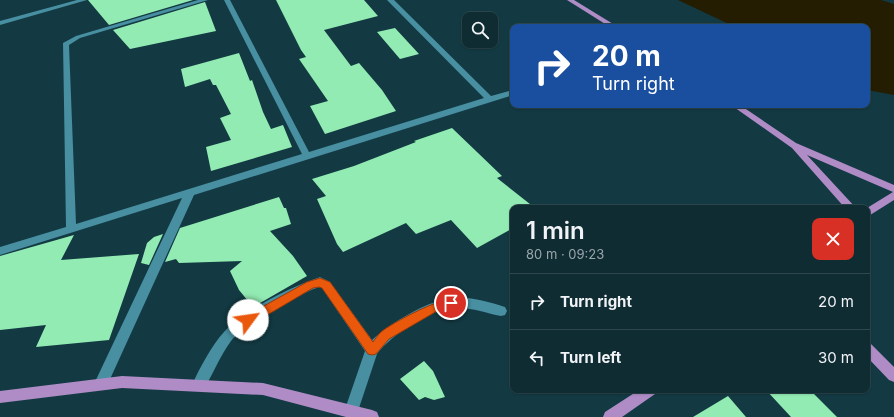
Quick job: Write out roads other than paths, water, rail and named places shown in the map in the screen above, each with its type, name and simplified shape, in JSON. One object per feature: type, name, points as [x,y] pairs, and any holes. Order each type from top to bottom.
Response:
[{"type":"main road","points":[[570,0],[610,24]]},
{"type":"main road","points":[[739,108],[793,145],[894,189]]},
{"type":"main road","points":[[793,145],[849,205]]},
{"type":"main road","points":[[870,211],[894,195]]},
{"type":"main road","points":[[870,351],[894,376]]},
{"type":"main road","points":[[0,397],[122,382],[199,385],[263,389],[372,417]]},
{"type":"main road","points":[[610,417],[646,393]]},
{"type":"street","points":[[0,23],[84,0]]},
{"type":"street","points":[[71,229],[65,44],[78,37],[205,0]]},
{"type":"street","points":[[227,0],[307,156]]},
{"type":"street","points":[[390,0],[490,100]]},
{"type":"street","points":[[0,251],[510,93]]},
{"type":"street","points":[[101,384],[190,192]]},
{"type":"street","points":[[199,385],[227,337],[239,326],[311,284],[320,282],[326,285],[372,350]]},
{"type":"street","points":[[351,412],[372,350],[385,336],[434,307],[451,303],[501,311]]}]
